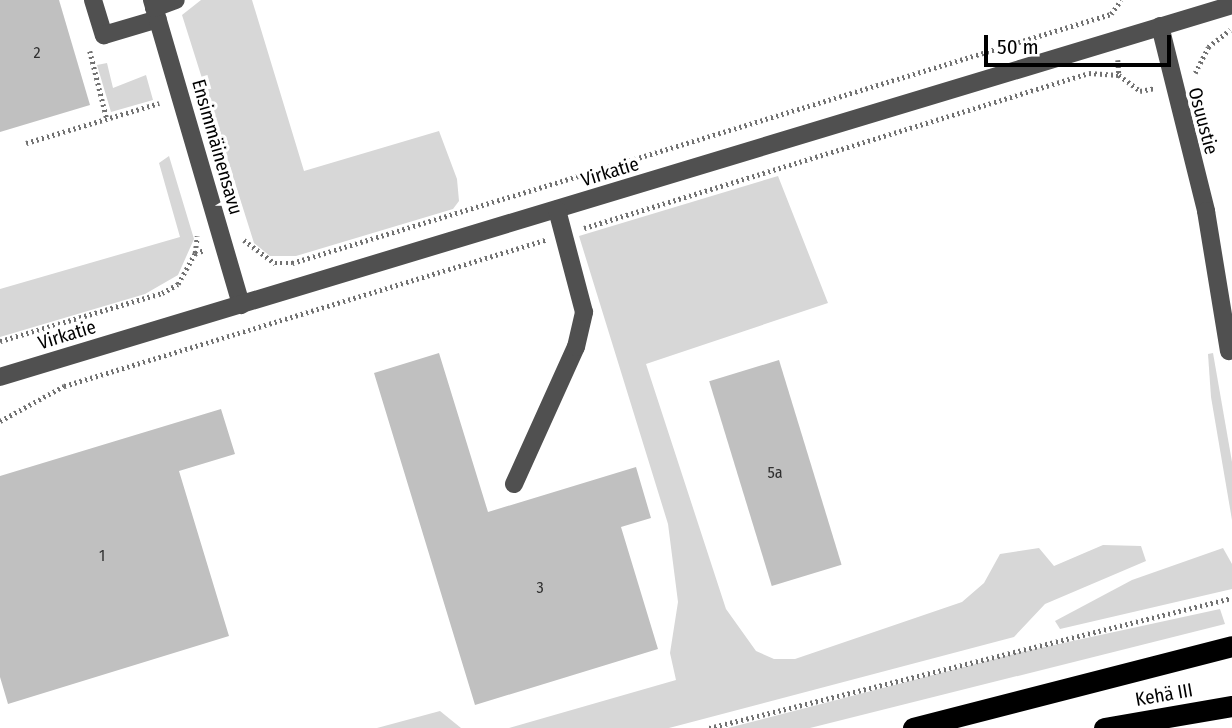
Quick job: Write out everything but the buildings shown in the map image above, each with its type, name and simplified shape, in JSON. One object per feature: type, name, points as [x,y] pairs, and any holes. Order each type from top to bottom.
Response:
[{"type":"highway","points":[[913,728],[1232,646]]},
{"type":"highway","name":"Kehä III","points":[[1104,728],[1232,706]]},
{"type":"street","points":[[93,0],[104,36],[176,0]]},
{"type":"street","name":"Virkatie","points":[[0,377],[1232,5]]},
{"type":"street","name":"Ensimmäinensavu","points":[[155,9],[241,305]]},
{"type":"street","name":"Osuustie","points":[[1160,26],[1206,211],[1229,351]]},
{"type":"street","points":[[514,484],[576,347],[584,312],[557,210]]},
{"type":"path","points":[[195,253],[245,240],[275,263],[292,263],[1111,14],[1121,0]]},
{"type":"path","points":[[1194,77],[1208,47],[1226,32]]},
{"type":"path","points":[[86,38],[107,119]]},
{"type":"path","points":[[1116,41],[1119,75],[1140,91]]},
{"type":"path","points":[[90,51],[99,55]]},
{"type":"path","points":[[155,90],[163,117]]},
{"type":"path","points":[[26,143],[159,103]]},
{"type":"path","points":[[0,341],[162,293],[178,284],[195,253],[198,230]]},
{"type":"path","points":[[709,728],[1169,611],[1232,598]]},
{"type":"shaded area","points":[[201,0],[252,0],[304,171],[439,131],[457,179],[459,201],[453,209],[296,256],[270,256],[254,243],[182,15]]},
{"type":"shaded area","points":[[107,63],[113,88],[146,75],[153,100],[111,112],[97,65]]},
{"type":"shaded area","points":[[169,156],[194,239],[178,275],[145,294],[0,337],[0,289],[180,237],[159,163]]},
{"type":"shaded area","points":[[778,176],[828,303],[646,364],[726,609],[756,651],[774,659],[795,659],[962,602],[984,583],[1000,554],[1039,548],[1054,566],[1103,545],[1141,546],[1146,561],[1045,604],[1014,637],[669,728],[509,728],[676,680],[670,653],[678,602],[668,524],[579,236]]},
{"type":"shaded area","points":[[1213,353],[1232,462],[1232,520],[1211,397],[1208,354]]},
{"type":"shaded area","points":[[1223,548],[1232,564],[1232,589],[1060,629],[1055,621],[1132,580]]},
{"type":"shaded area","points":[[1220,609],[1225,624],[810,728],[728,728],[1022,652]]},
{"type":"shaded area","points":[[440,711],[461,728],[377,728]]}]
